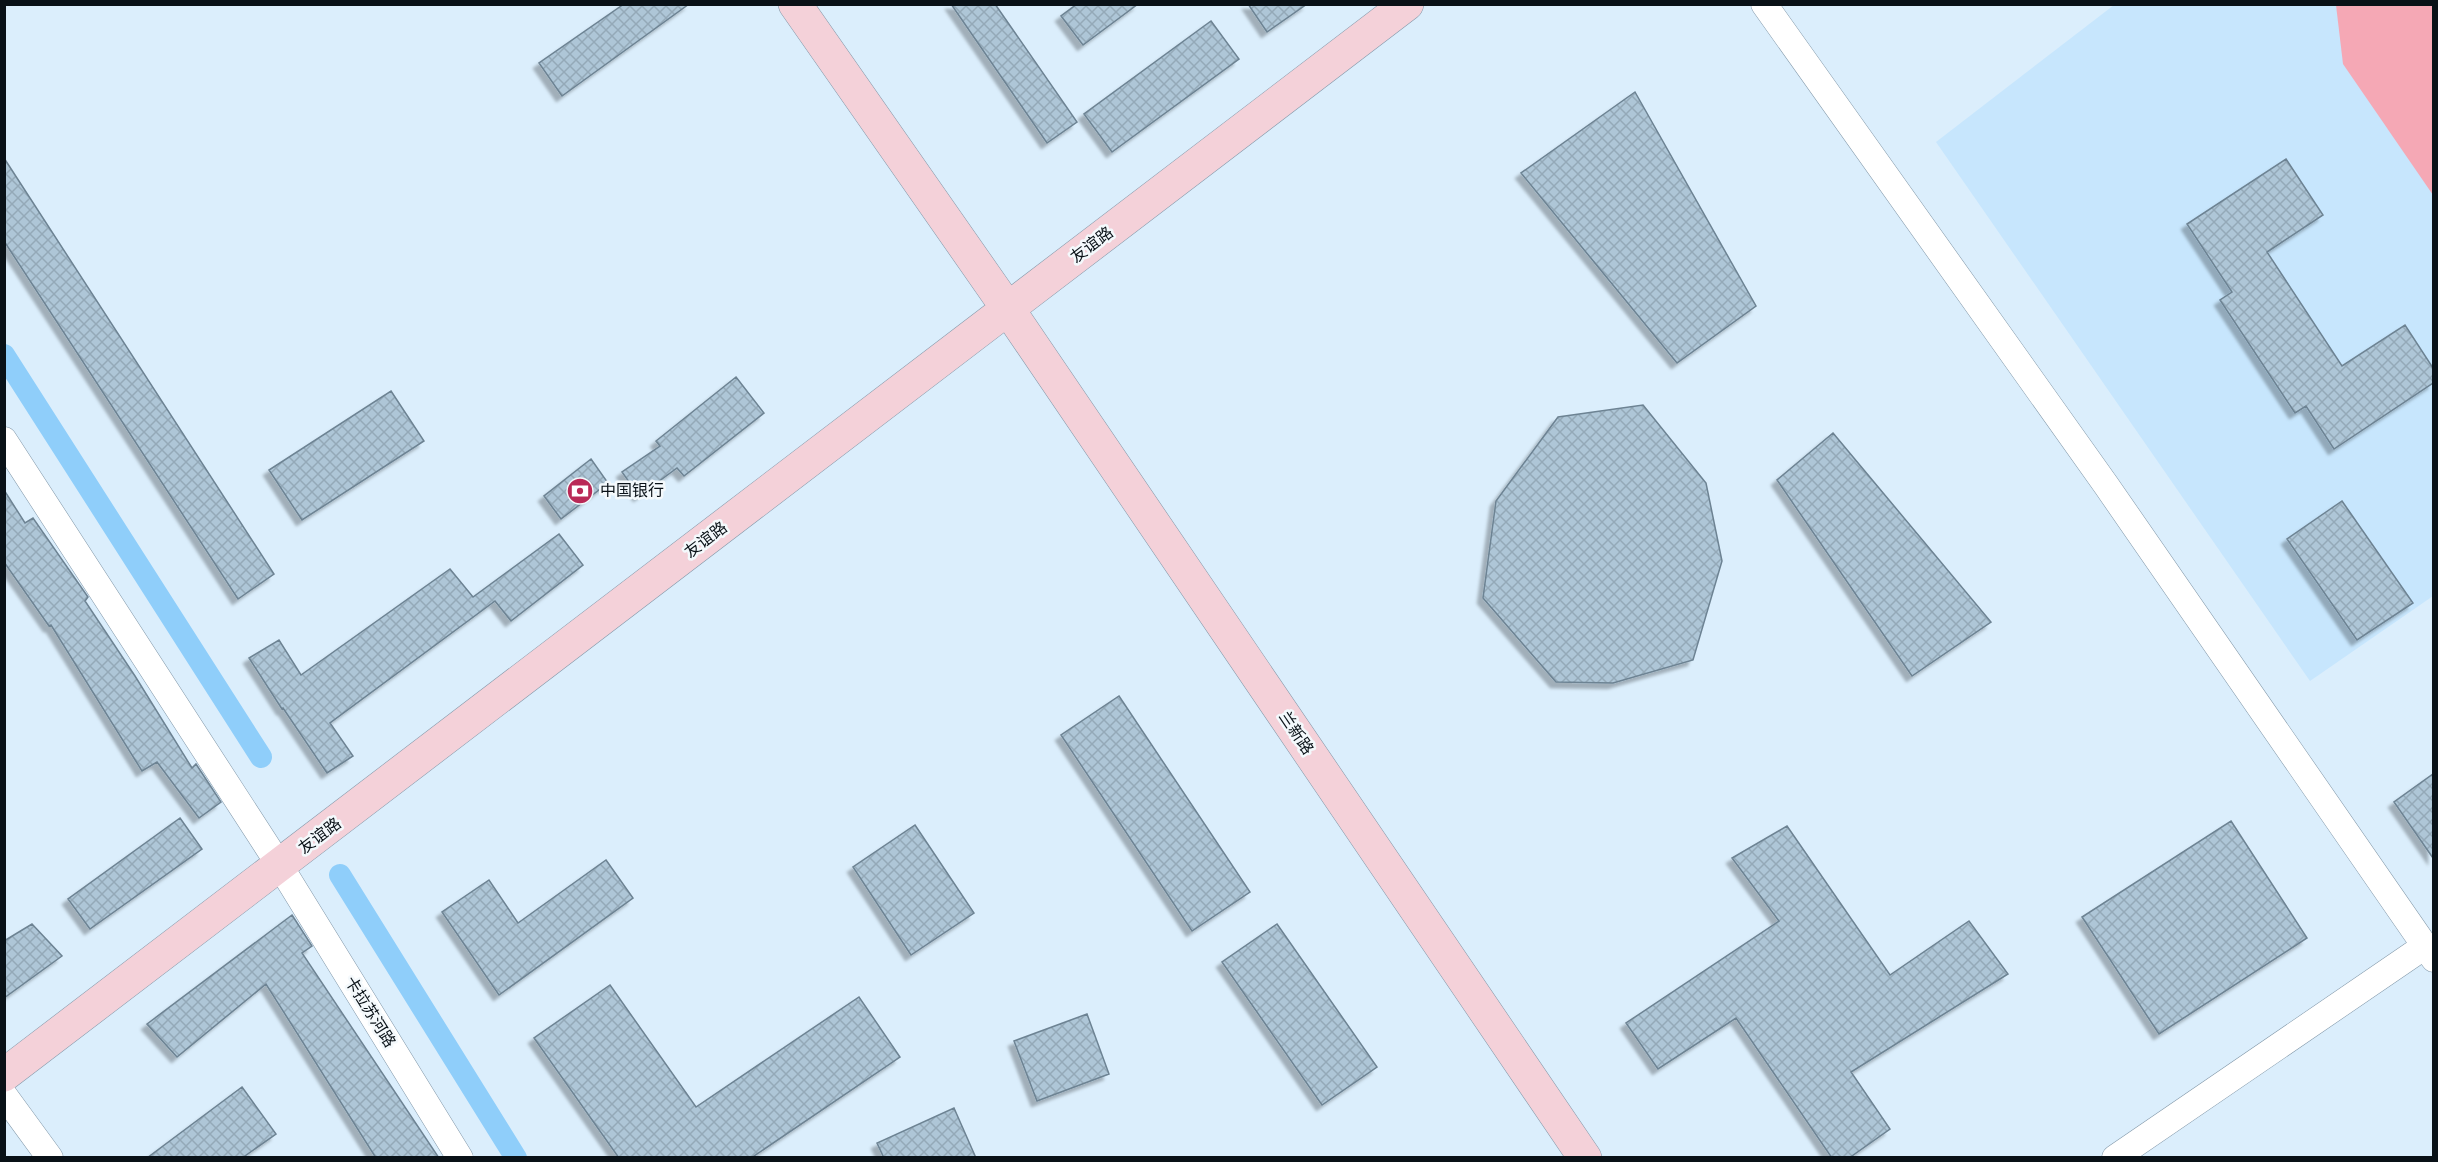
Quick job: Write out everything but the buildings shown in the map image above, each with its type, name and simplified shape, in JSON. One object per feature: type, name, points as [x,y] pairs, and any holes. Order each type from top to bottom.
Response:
[{"type":"main road","name":"兰新路","points":[[795,4],[1008,309],[1585,1158]]},
{"type":"main road","name":"友谊路","points":[[4,1075],[1407,4]]},
{"type":"street","points":[[1764,4],[2106,485],[2429,953],[2115,1158]]},
{"type":"street","name":"卡拉苏河路","points":[[4,440],[280,866],[460,1158]]},
{"type":"street","points":[[4,1095],[50,1158]]},
{"type":"shaded area","points":[[2114,5],[2433,5],[2433,596],[2310,681],[1936,142]]},
{"type":"shaded area","points":[[2336,5],[2433,5],[2433,195],[2343,64]]},
{"type":"waterway","points":[[4,355],[261,757]]},
{"type":"waterway","points":[[340,875],[516,1158]]},
{"type":"place","name":"中国银行","points":[[580,491]]}]
